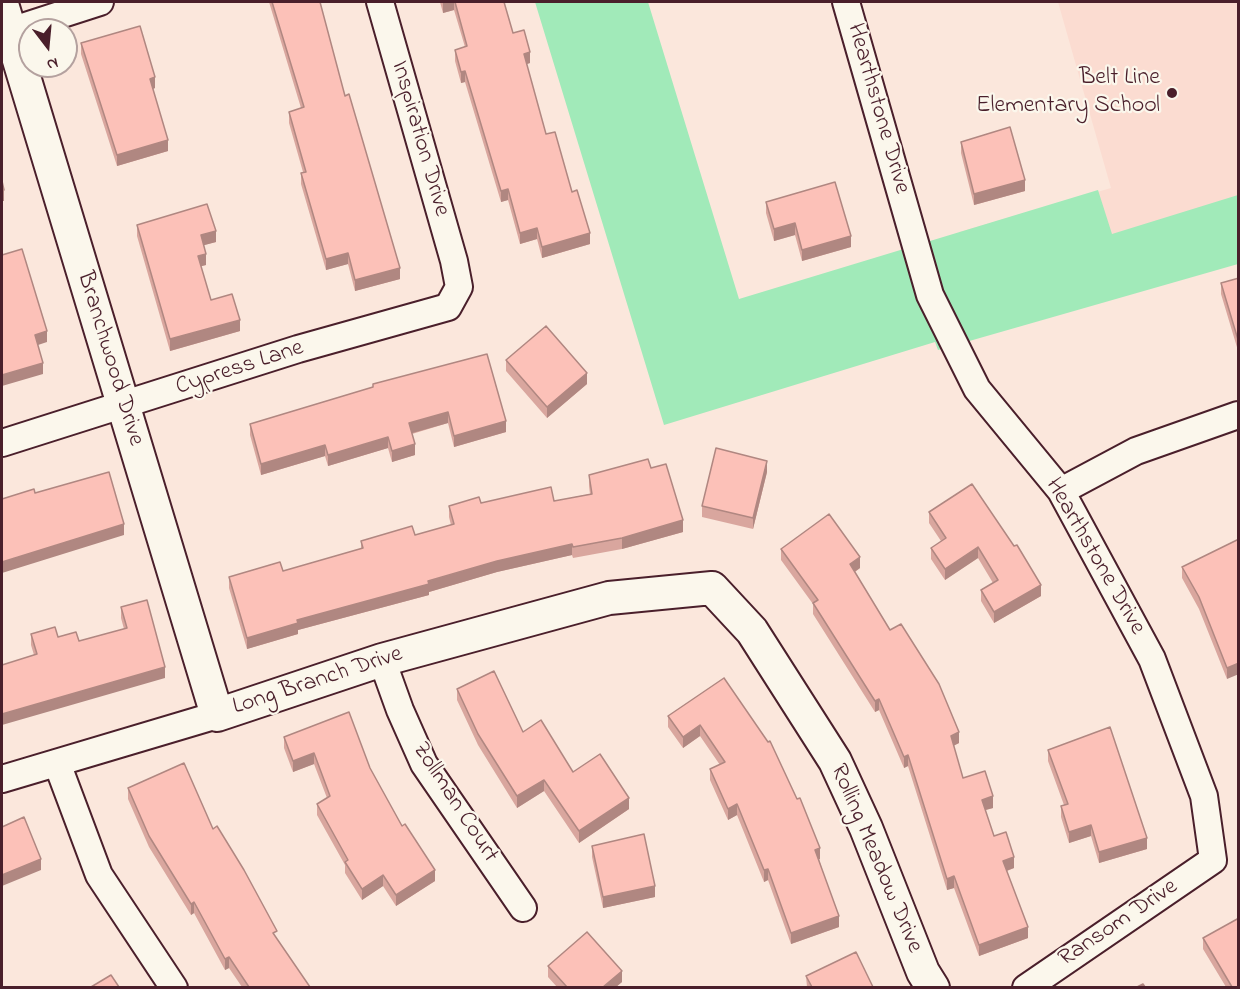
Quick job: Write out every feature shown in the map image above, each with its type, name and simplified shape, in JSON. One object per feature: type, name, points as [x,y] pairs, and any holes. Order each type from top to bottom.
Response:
[{"type":"street","points":[[6,18],[100,2]]},
{"type":"street","name":"Inspiration Drive","points":[[380,2],[454,261],[456,276]]},
{"type":"street","name":"Hearthstone Drive","points":[[846,2],[930,295],[976,389],[1061,491],[1152,659],[1204,796],[1213,860]]},
{"type":"street","name":"Branchwood Drive","points":[[6,18],[217,715]]},
{"type":"street","name":"Cypress Lane","points":[[2,443],[123,407],[298,349],[448,307],[459,287],[456,276]]},
{"type":"street","points":[[1061,491],[1136,451],[1239,415]]},
{"type":"street","name":"Rolling Meadow Drive","points":[[638,597],[712,588],[752,631],[835,761],[866,828],[923,972],[933,987]]},
{"type":"street","name":"Long Branch Drive","points":[[2,780],[217,715],[382,660],[609,598],[638,597]]},
{"type":"street","name":"Zollman Court","points":[[382,660],[407,728],[424,764],[523,908]]},
{"type":"street","points":[[57,763],[99,875],[174,987]]},
{"type":"street","name":"Ransom Drive","points":[[1026,987],[1213,860]]},
{"type":"shaded area","points":[[1058,2],[1238,2],[1238,222],[975,297],[959,232],[1111,188]]},
{"type":"green space","points":[[535,2],[648,2],[739,299],[1098,190],[1112,234],[1238,195],[1238,264],[938,350],[935,342],[664,425]]},
{"type":"building","points":[[272,2],[320,2],[345,96],[349,94],[400,268],[355,280],[348,253],[326,259],[301,173],[306,172],[289,112],[304,107]]},
{"type":"building","points":[[455,2],[504,2],[513,33],[524,30],[530,52],[524,54],[546,134],[555,132],[572,192],[577,190],[590,233],[542,247],[537,228],[520,233],[508,189],[501,191],[465,71],[461,72],[455,50],[467,46]]},
{"type":"building","points":[[140,26],[155,77],[150,79],[168,140],[117,155],[81,43]]},
{"type":"building","points":[[1010,127],[1025,180],[974,194],[961,142]]},
{"type":"building","points":[[835,182],[851,236],[802,250],[795,223],[774,229],[766,202]]},
{"type":"building","points":[[207,204],[216,231],[201,235],[206,254],[198,256],[211,300],[232,294],[240,320],[170,339],[137,225]]},
{"type":"building","points":[[22,249],[47,331],[35,335],[43,363],[2,375],[2,255]]},
{"type":"building","points":[[1239,278],[1239,343],[1221,283]]},
{"type":"building","points":[[546,326],[587,373],[547,407],[506,360]]},
{"type":"building","points":[[487,354],[506,421],[454,436],[448,412],[409,423],[415,444],[392,451],[388,437],[328,455],[325,445],[261,464],[250,424],[373,387],[373,384]]},
{"type":"building","points":[[716,448],[767,461],[753,518],[702,506]]},
{"type":"building","points":[[648,459],[651,468],[666,464],[683,520],[622,538],[573,547],[572,544],[497,561],[428,581],[429,584],[297,620],[298,623],[247,638],[229,577],[280,562],[283,571],[363,548],[361,541],[412,526],[415,535],[454,524],[449,506],[479,497],[481,503],[551,487],[554,501],[592,494],[589,475]]},
{"type":"building","points":[[109,472],[124,524],[2,562],[2,499],[34,489],[35,493]]},
{"type":"building","points":[[972,484],[1014,546],[1017,545],[1041,585],[994,612],[981,590],[998,580],[978,547],[945,569],[931,548],[946,538],[929,512]]},
{"type":"building","points":[[829,514],[860,557],[850,564],[890,630],[901,624],[939,684],[959,732],[951,736],[963,778],[985,771],[993,796],[982,800],[994,836],[1006,832],[1014,857],[1003,861],[1028,927],[979,945],[954,876],[947,879],[908,755],[904,757],[879,699],[875,701],[813,603],[818,600],[781,549]]},
{"type":"building","points":[[1239,539],[1239,663],[1227,668],[1199,597],[1182,567]]},
{"type":"building","points":[[147,600],[165,667],[2,714],[2,665],[37,654],[31,634],[55,627],[58,637],[76,632],[79,641],[127,628],[121,607]]},
{"type":"building","points":[[494,671],[523,732],[541,720],[573,772],[600,754],[629,798],[579,831],[544,780],[517,796],[478,734],[457,689]]},
{"type":"building","points":[[724,678],[768,742],[770,741],[797,799],[800,798],[820,848],[815,850],[839,916],[791,933],[768,869],[764,870],[737,804],[728,809],[710,769],[725,762],[700,725],[683,737],[668,716]]},
{"type":"building","points":[[349,712],[370,768],[402,826],[405,824],[435,870],[396,895],[383,875],[362,889],[345,862],[348,860],[317,804],[330,796],[314,753],[293,761],[284,737]]},
{"type":"building","points":[[1110,727],[1147,838],[1099,852],[1091,825],[1069,832],[1061,806],[1068,804],[1048,750]]},
{"type":"building","points":[[184,763],[213,829],[217,826],[277,931],[273,933],[310,987],[249,987],[229,957],[225,959],[194,902],[191,904],[149,836],[128,788]]},
{"type":"building","points":[[24,817],[41,859],[2,875],[2,827]]},
{"type":"building","points":[[644,834],[655,886],[603,897],[592,846]]},
{"type":"building","points":[[1239,918],[1239,987],[1232,987],[1203,938]]},
{"type":"building","points":[[587,932],[622,971],[603,987],[567,987],[548,966]]},
{"type":"building","points":[[856,952],[873,987],[812,987],[806,976]]},
{"type":"building","points":[[111,975],[119,987],[91,987]]},
{"type":"place","name":"Belt Line Elementary School","points":[[1172,93]]}]
